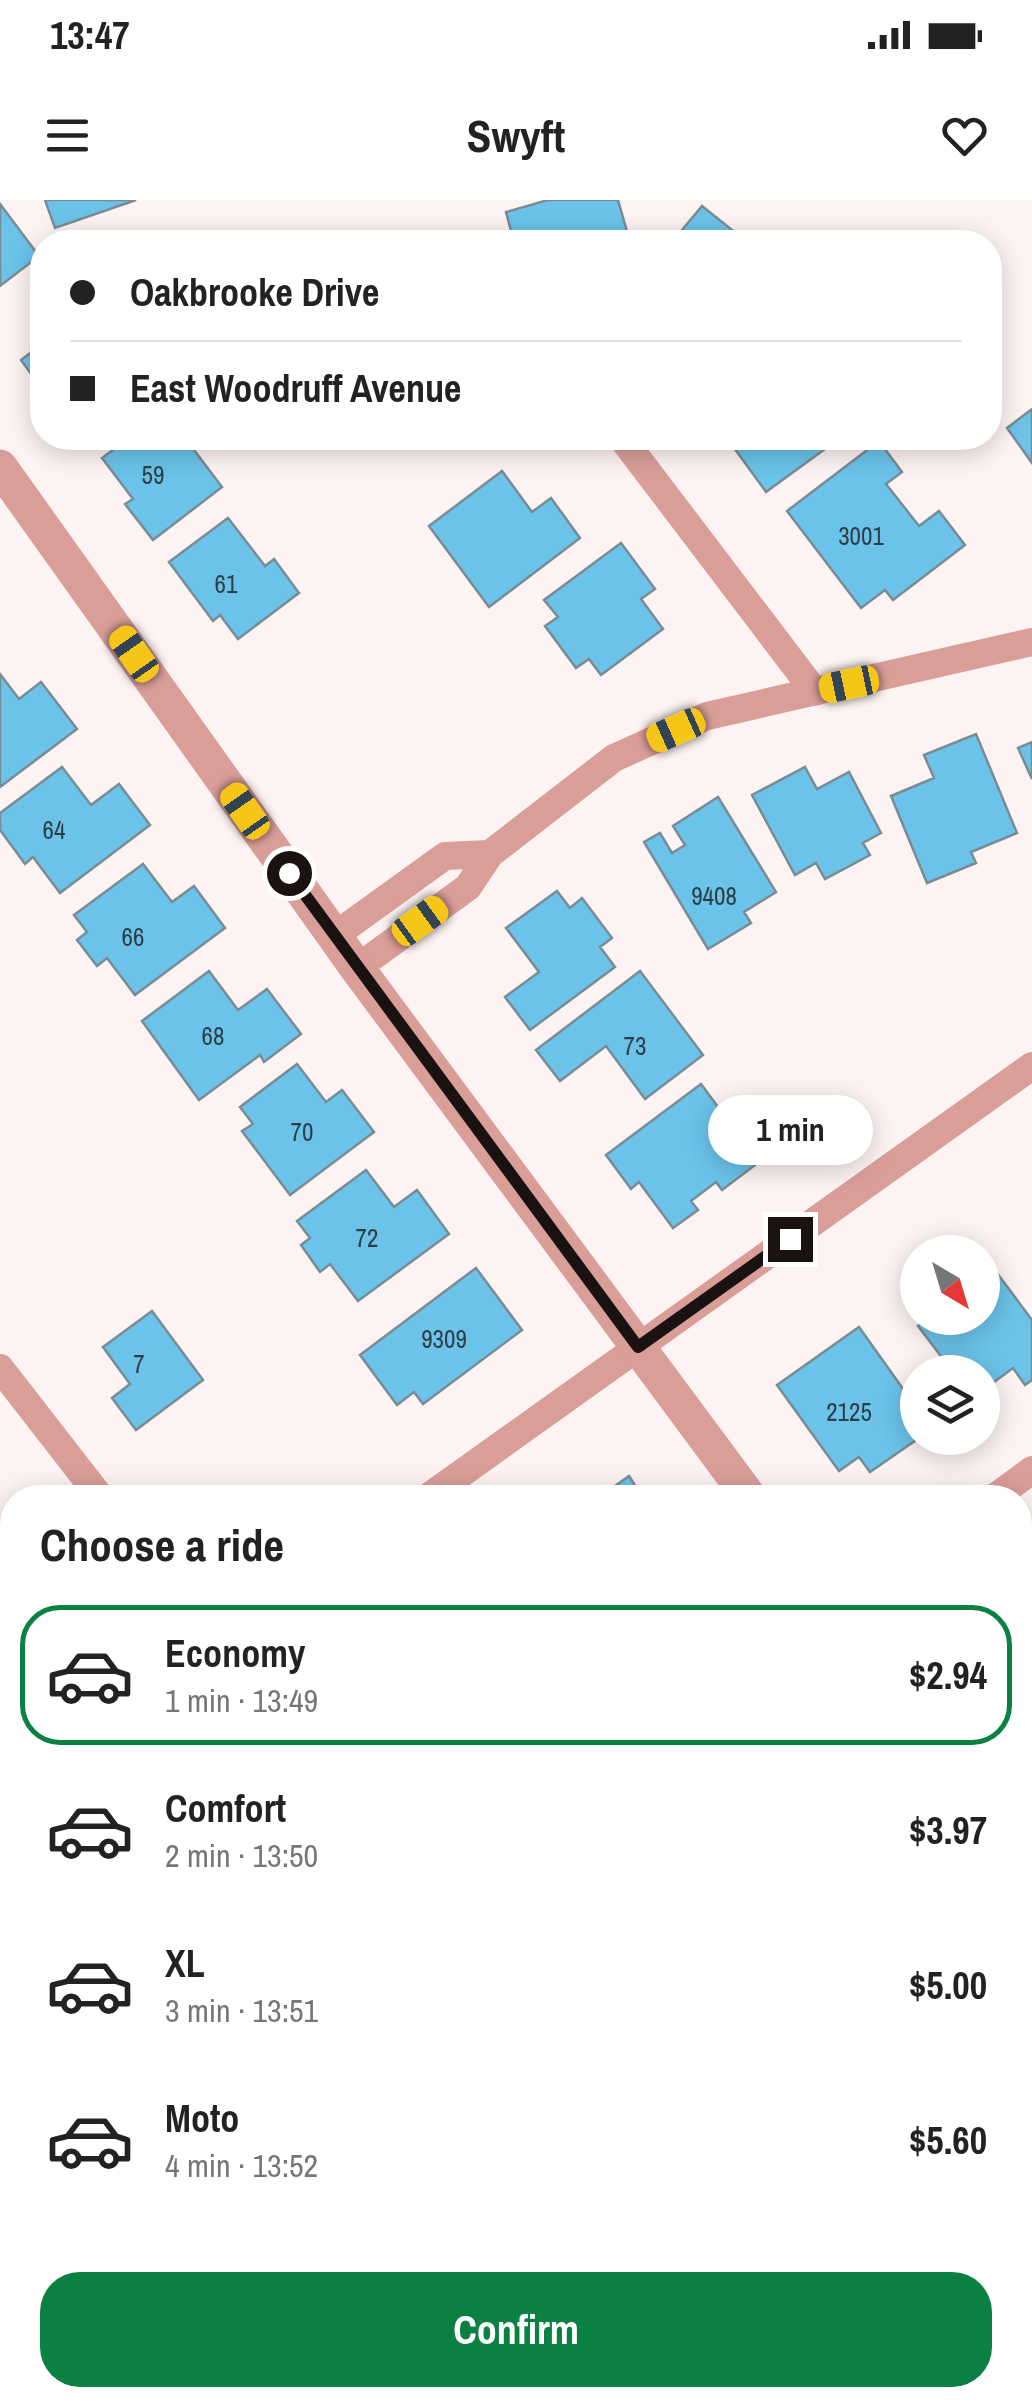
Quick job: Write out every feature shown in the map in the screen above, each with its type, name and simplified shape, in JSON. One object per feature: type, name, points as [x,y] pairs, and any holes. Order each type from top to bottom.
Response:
[{"type":"street","points":[[631,450],[815,692]]},
{"type":"street","points":[[0,467],[357,968],[740,1485]]},
{"type":"street","points":[[357,968],[468,886],[490,854],[614,758],[707,716],[1032,642]]},
{"type":"street","points":[[334,936],[445,856],[490,854]]},
{"type":"street","points":[[428,868],[450,900]]},
{"type":"street","points":[[445,1485],[1032,1066]]},
{"type":"street","points":[[0,1368],[91,1485]]},
{"type":"street","points":[[1012,1485],[1032,1470]]},
{"type":"building","points":[[45,200],[136,200],[55,228]]},
{"type":"building","points":[[548,200],[618,200],[627,230],[511,230],[506,212]]},
{"type":"building","points":[[0,204],[30,244],[30,263],[0,286]]},
{"type":"building","points":[[702,206],[732,230],[682,230]]},
{"type":"building","points":[[30,353],[30,372],[21,360]]},
{"type":"building","points":[[1032,409],[1032,463],[1007,428]]},
{"type":"building","points":[[113,450],[194,450],[222,487],[153,540],[125,504],[133,499],[102,458]]},
{"type":"building","points":[[736,450],[824,450],[766,492]]},
{"type":"building","points":[[867,450],[886,450],[902,472],[886,484],[919,526],[939,511],[965,545],[893,600],[885,590],[861,608],[787,511]]},
{"type":"building","points":[[502,471],[532,512],[551,498],[580,538],[489,607],[429,526]]},
{"type":"building","points":[[228,518],[265,566],[274,559],[299,593],[238,639],[220,615],[213,621],[169,562]]},
{"type":"building","points":[[621,543],[655,589],[641,599],[663,629],[601,675],[589,659],[576,668],[545,626],[558,617],[544,600]]},
{"type":"building","points":[[0,674],[19,699],[41,682],[77,729],[0,787]]},
{"type":"building","points":[[976,734],[1017,833],[971,852],[976,863],[927,883],[891,796],[934,778],[924,755]]},
{"type":"building","points":[[1032,742],[1032,779],[1018,748]]},
{"type":"building","points":[[62,767],[91,805],[119,784],[150,825],[60,893],[33,857],[25,864],[0,830],[0,813]]},
{"type":"building","points":[[805,767],[817,789],[849,772],[881,833],[863,843],[870,855],[825,879],[816,863],[795,875],[752,795]]},
{"type":"building","points":[[718,797],[776,892],[744,912],[751,923],[708,949],[644,842],[660,833],[672,853],[685,845],[673,826]]},
{"type":"building","points":[[143,864],[172,902],[194,886],[225,928],[135,995],[107,958],[97,966],[77,940],[87,932],[74,915]]},
{"type":"building","points":[[557,891],[570,908],[582,898],[612,938],[600,947],[615,967],[530,1030],[505,997],[539,972],[506,928]]},
{"type":"building","points":[[209,971],[238,1010],[267,989],[301,1034],[264,1062],[260,1055],[199,1100],[142,1021]]},
{"type":"building","points":[[640,971],[703,1055],[645,1099],[606,1046],[560,1081],[536,1050]]},
{"type":"building","points":[[297,1064],[326,1102],[342,1090],[374,1132],[290,1195],[242,1131],[253,1124],[240,1107]]},
{"type":"building","points":[[701,1084],[759,1162],[722,1190],[716,1182],[691,1201],[698,1210],[673,1228],[639,1182],[631,1189],[606,1155]]},
{"type":"building","points":[[366,1170],[394,1207],[417,1190],[449,1234],[358,1301],[330,1264],[320,1272],[301,1245],[310,1238],[297,1221]]},
{"type":"building","points":[[476,1268],[522,1330],[423,1404],[414,1392],[397,1405],[360,1355]]},
{"type":"building","points":[[1000,1277],[1032,1320],[1032,1380],[1025,1385],[1013,1368],[1000,1378],[1000,1355],[940,1355],[925,1335],[1000,1335]]},
{"type":"building","points":[[152,1311],[203,1380],[136,1430],[112,1398],[130,1384],[103,1347]]},
{"type":"building","points":[[859,1327],[900,1385],[900,1451],[870,1472],[859,1457],[839,1471],[777,1385]]},
{"type":"building","points":[[629,1476],[635,1485],[616,1485]]},
{"type":"route","points":[[289,873],[638,1347],[790,1239]]}]
